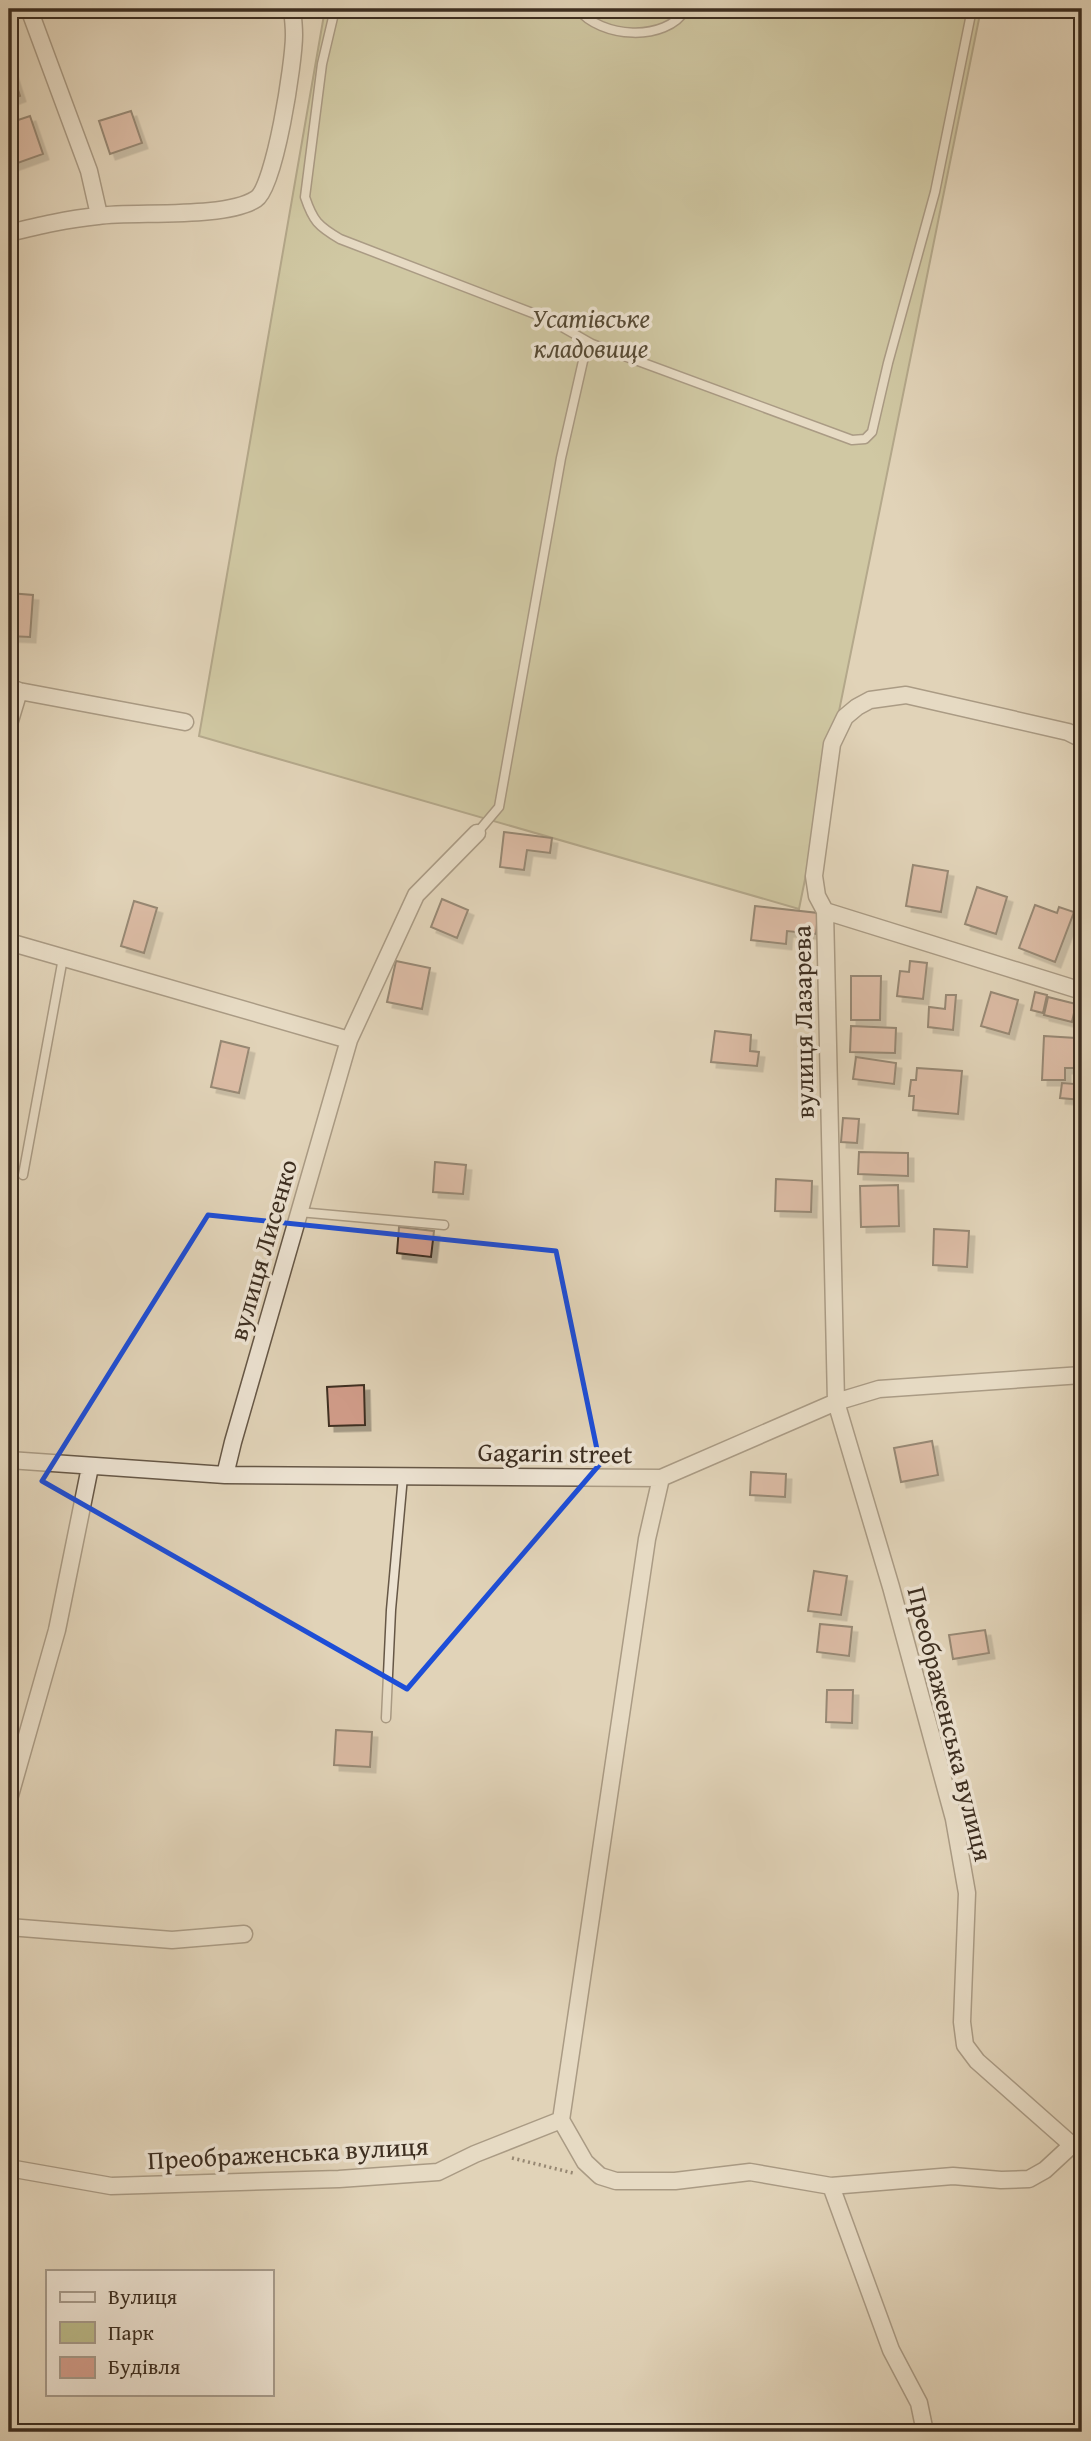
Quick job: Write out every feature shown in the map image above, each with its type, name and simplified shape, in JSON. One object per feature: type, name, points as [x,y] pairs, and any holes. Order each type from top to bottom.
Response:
[{"type":"street","points":[[29,9],[89,171],[99,215]]},
{"type":"street","points":[[9,233],[99,215],[192,212],[244,205],[259,198],[269,180],[287,95],[294,36],[292,9]]},
{"type":"street","points":[[9,724],[14,689],[185,722]]},
{"type":"street","points":[[825,911],[817,896],[814,876],[832,744],[845,716],[857,707],[870,700],[906,695],[1068,732],[1082,739]]},
{"type":"street","name":"вулиця Лисенко","points":[[225,1475],[349,1040],[416,895],[477,833]]},
{"type":"street","name":"вулиця Лазарева","points":[[835,1402],[825,911],[1082,991]]},
{"type":"street","points":[[9,942],[349,1040]]},
{"type":"street","name":"Gagarin street","points":[[9,1460],[225,1475],[660,1478],[835,1402],[879,1389],[1082,1375]]},
{"type":"street","name":"Преображенська вулиця","points":[[600,2176],[616,2180],[675,2181],[750,2172],[831,2186],[953,2176],[1028,2179],[1077,2147],[977,2062],[965,2045],[962,2022],[967,1893],[954,1819],[891,1587],[835,1402]]},
{"type":"street","points":[[9,1799],[57,1630],[90,1466]]},
{"type":"street","points":[[600,2176],[585,2162],[561,2120],[647,1539],[660,1478]]},
{"type":"street","points":[[9,1927],[172,1940],[244,1934]]},
{"type":"street","name":"Преображенська вулиця","points":[[9,2168],[111,2186],[340,2179],[438,2172],[475,2154],[561,2120]]},
{"type":"street","points":[[831,2186],[891,2350],[919,2403],[925,2432]]},
{"type":"lane","points":[[335,9],[323,64],[305,197],[311,216],[320,228],[340,239],[548,319],[592,344],[852,440],[865,439],[872,432],[935,192],[972,9]]},
{"type":"lane","points":[[578,9],[592,22],[637,32],[663,29],[673,24],[686,9]]},
{"type":"lane","points":[[477,833],[499,807],[561,458],[583,361],[592,344]]},
{"type":"lane","points":[[23,1175],[63,958]]},
{"type":"lane","points":[[299,1212],[444,1224]]},
{"type":"lane","points":[[386,1718],[390,1611],[403,1476]]},
{"type":"path","points":[[506,2157],[584,2176],[600,2176]]},
{"type":"highlighted area","points":[[208,1215],[556,1251],[600,1464],[407,1689],[42,1481]]},
{"type":"green space","name":"Усатівське кладовище","points":[[325,9],[981,9],[799,909],[199,736]]},
{"type":"building","points":[[9,62],[20,96],[9,100]]},
{"type":"building","points":[[131,111],[142,143],[110,154],[99,121]]},
{"type":"building","points":[[30,116],[43,154],[12,165],[9,156],[9,123]]},
{"type":"building","points":[[9,593],[33,595],[30,637],[9,636]]},
{"type":"building","points":[[504,832],[552,838],[550,853],[527,850],[524,870],[500,867]]},
{"type":"building","points":[[913,865],[948,871],[941,912],[906,906]]},
{"type":"building","points":[[977,887],[1007,897],[996,934],[965,924]]},
{"type":"building","points":[[442,899],[468,910],[457,938],[431,927]]},
{"type":"building","points":[[134,901],[157,908],[144,953],[121,946]]},
{"type":"building","points":[[1035,905],[1057,913],[1059,907],[1074,912],[1055,962],[1019,948]]},
{"type":"building","points":[[755,906],[818,913],[816,934],[787,931],[786,944],[751,940]]},
{"type":"building","points":[[396,961],[430,968],[422,1009],[387,1002]]},
{"type":"building","points":[[910,961],[927,963],[923,999],[897,996],[900,971],[909,972]]},
{"type":"building","points":[[851,976],[881,976],[880,1020],[851,1020]]},
{"type":"building","points":[[991,992],[1018,1000],[1009,1034],[981,1026]]},
{"type":"building","points":[[1035,992],[1047,995],[1043,1013],[1031,1010]]},
{"type":"building","points":[[946,995],[956,995],[953,1030],[928,1027],[929,1007],[945,1009]]},
{"type":"building","points":[[1048,997],[1076,1004],[1072,1022],[1044,1015]]},
{"type":"building","points":[[851,1026],[896,1028],[895,1053],[850,1052]]},
{"type":"building","points":[[715,1031],[751,1035],[750,1051],[759,1052],[757,1066],[711,1062]]},
{"type":"building","points":[[1044,1036],[1076,1038],[1075,1068],[1065,1068],[1065,1080],[1042,1080]]},
{"type":"building","points":[[221,1041],[249,1048],[239,1093],[211,1087]]},
{"type":"building","points":[[856,1057],[896,1063],[894,1084],[853,1079]]},
{"type":"building","points":[[917,1068],[962,1071],[958,1114],[913,1110],[914,1096],[909,1096],[911,1080],[916,1080]]},
{"type":"building","points":[[1075,1074],[1082,1075],[1082,1100],[1060,1098],[1062,1083],[1074,1084]]},
{"type":"building","points":[[843,1118],[859,1119],[857,1143],[841,1142]]},
{"type":"building","points":[[859,1152],[908,1153],[908,1176],[858,1174]]},
{"type":"building","points":[[435,1162],[466,1165],[463,1194],[433,1192]]},
{"type":"building","points":[[776,1179],[812,1181],[811,1212],[775,1211]]},
{"type":"building","points":[[898,1185],[899,1226],[861,1227],[860,1186]]},
{"type":"building","points":[[399,1227],[434,1231],[431,1257],[397,1253]]},
{"type":"building","points":[[934,1229],[969,1231],[967,1267],[933,1265]]},
{"type":"building","points":[[364,1385],[365,1425],[329,1426],[327,1387]]},
{"type":"building","points":[[932,1441],[938,1475],[901,1482],[894,1448]]},
{"type":"building","points":[[751,1472],[786,1474],[785,1497],[750,1495]]},
{"type":"building","points":[[814,1571],[847,1576],[841,1615],[808,1611]]},
{"type":"building","points":[[820,1624],[852,1627],[849,1656],[817,1652]]},
{"type":"building","points":[[985,1630],[989,1653],[953,1659],[949,1635]]},
{"type":"building","points":[[827,1690],[853,1690],[852,1723],[826,1722]]},
{"type":"building","points":[[336,1730],[372,1732],[370,1767],[334,1765]]}]
